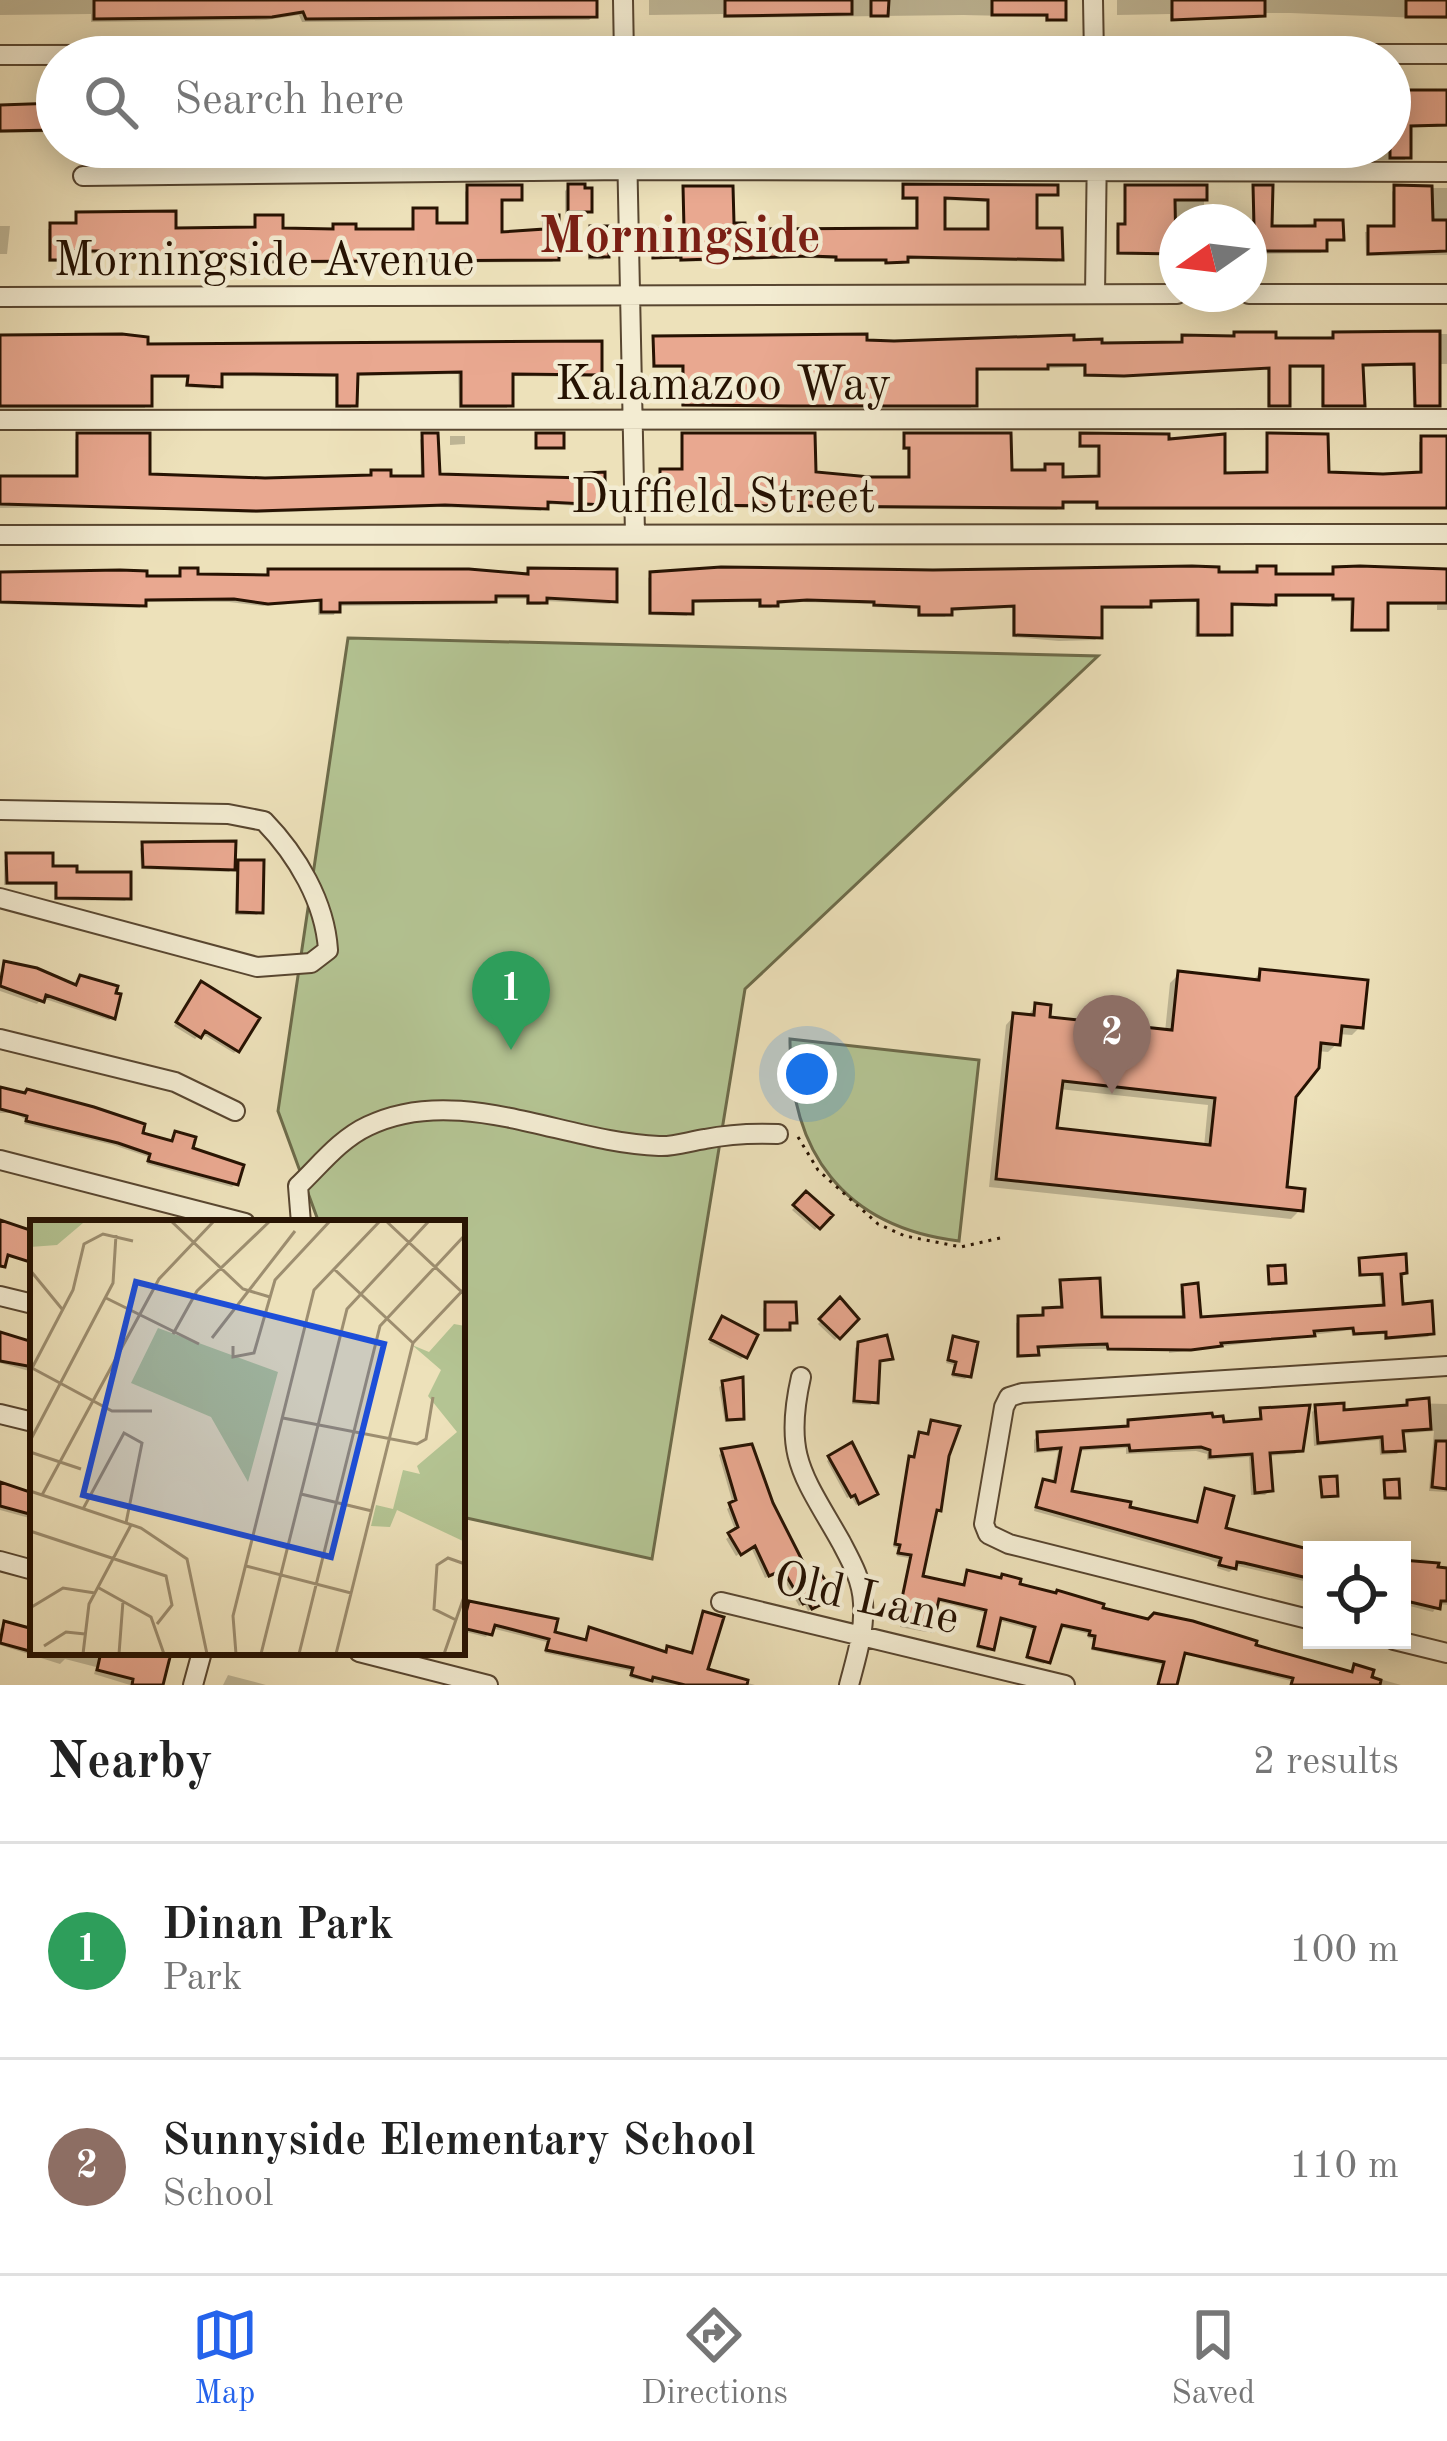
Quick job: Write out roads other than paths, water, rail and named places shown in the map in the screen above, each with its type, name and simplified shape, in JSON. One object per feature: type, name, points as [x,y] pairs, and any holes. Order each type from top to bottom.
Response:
[{"type":"street","points":[[623,0],[624,36]]},
{"type":"street","points":[[1094,0],[1094,36]]},
{"type":"street","points":[[0,55],[36,55]]},
{"type":"street","points":[[1411,55],[1447,55]]},
{"type":"street","points":[[1095,294],[1098,168]]},
{"type":"street","points":[[628,170],[635,534]]},
{"type":"street","points":[[83,176],[628,170],[1447,172]]},
{"type":"street","name":"Morningside Avenue","points":[[0,297],[1159,294]]},
{"type":"street","points":[[1267,294],[1447,294]]},
{"type":"street","name":"Kalamazoo Way","points":[[0,420],[1447,419]]},
{"type":"street","name":"Duffield Street","points":[[0,535],[1447,534]]},
{"type":"street","points":[[0,811],[229,814],[264,821],[304,874],[326,926],[328,950],[311,963],[257,967],[0,898]]},
{"type":"street","points":[[0,1039],[176,1082],[235,1111]]},
{"type":"street","points":[[301,1220],[298,1186],[364,1127],[394,1115],[466,1112],[661,1147],[751,1133],[778,1134]]},
{"type":"street","points":[[0,1160],[233,1220]]},
{"type":"street","points":[[0,1296],[30,1303]]},
{"type":"street","points":[[1303,1618],[1010,1544],[988,1534],[984,1524],[1001,1419],[1010,1397],[1036,1391],[1447,1366]]},
{"type":"street","points":[[801,1377],[791,1420],[799,1468],[854,1567],[863,1598],[863,1633],[849,1685]]},
{"type":"street","points":[[0,1414],[30,1421]]},
{"type":"street","points":[[0,1561],[30,1569]]},
{"type":"street","name":"Old Lane","points":[[721,1602],[1065,1685]]},
{"type":"street","points":[[1411,1644],[1447,1653]]},
{"type":"street","points":[[193,1685],[201,1655]]},
{"type":"street","points":[[371,1655],[488,1685]]},
{"type":"place","name":"Dinan Park","points":[[511,1050]]},
{"type":"place","name":"Sunnyside Elementary School","points":[[1112,1094]]},
{"type":"district","name":"Morningside","points":[[680,234]]}]
